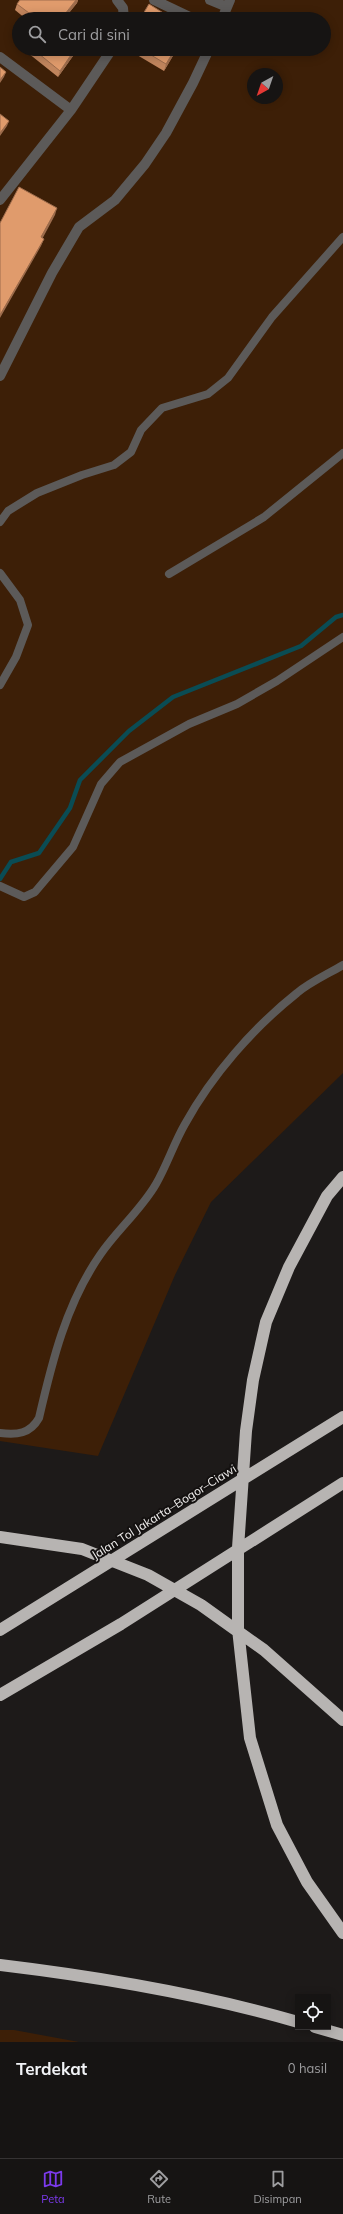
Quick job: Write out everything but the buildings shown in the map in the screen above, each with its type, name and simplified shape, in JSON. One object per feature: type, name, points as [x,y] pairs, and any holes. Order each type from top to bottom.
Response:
[{"type":"highway","points":[[343,1177],[327,1196],[289,1267],[266,1322],[253,1380],[246,1431],[238,1548],[238,1629],[250,1738],[277,1825],[306,1882],[343,1933]]},
{"type":"highway","name":"Jalan Tol Jakarta–Bogor–Ciawi","points":[[0,1630],[343,1417]]},
{"type":"highway","points":[[0,1694],[121,1624],[343,1483]]},
{"type":"highway","points":[[0,1537],[82,1549],[148,1575],[201,1605],[264,1650],[343,1720]]},
{"type":"highway","points":[[0,1965],[109,1980],[270,2014],[295,2021]]},
{"type":"highway","points":[[326,2030],[343,2035]]},
{"type":"street","points":[[117,0],[123,8],[123,12]]},
{"type":"street","points":[[154,0],[179,12]]},
{"type":"street","points":[[210,0],[228,3]]},
{"type":"street","points":[[0,56],[70,110]]},
{"type":"street","points":[[0,198],[70,110],[107,56]]},
{"type":"street","points":[[0,376],[52,273],[79,227],[115,200],[145,164],[166,133],[206,56]]},
{"type":"lane","points":[[0,522],[8,511],[37,493],[82,475],[114,465],[131,452],[141,430],[162,408],[208,394],[228,378],[272,317],[343,237]]},
{"type":"lane","points":[[169,574],[264,517],[343,453]]},
{"type":"lane","points":[[0,573],[20,600],[28,626],[16,657],[0,685]]},
{"type":"lane","points":[[4,887],[24,897],[35,892],[73,847],[101,784],[120,762],[189,724],[238,704],[277,682],[343,636]]},
{"type":"lane","points":[[0,1433],[25,1433],[34,1426],[39,1418],[57,1343],[76,1299],[100,1255],[138,1210],[156,1184],[184,1124],[214,1080],[271,1015],[298,992],[343,965]]},
{"type":"shaded area","points":[[0,0],[343,0],[343,1073],[211,1202],[175,1275],[98,1456],[0,1441]]},
{"type":"shaded area","points":[[0,2030],[14,2030],[79,2042],[0,2042]]},
{"type":"waterway","points":[[0,879],[11,862],[39,853],[70,808],[80,780],[129,731],[173,697],[301,646],[336,617],[343,615]]}]
